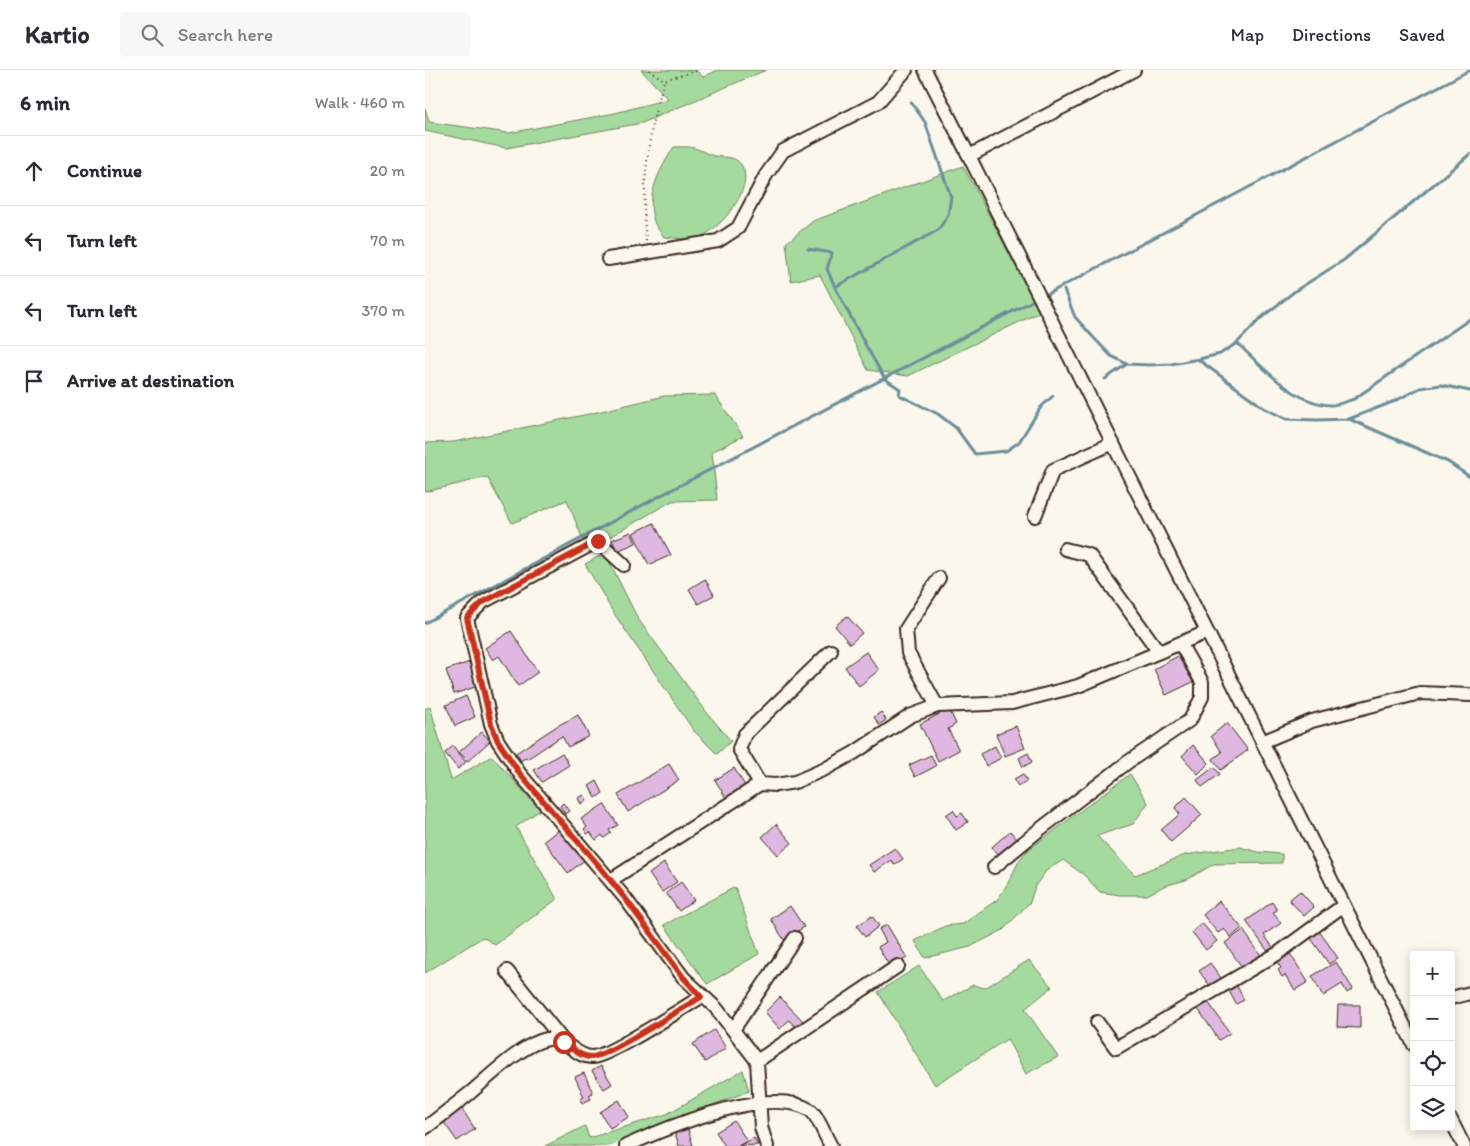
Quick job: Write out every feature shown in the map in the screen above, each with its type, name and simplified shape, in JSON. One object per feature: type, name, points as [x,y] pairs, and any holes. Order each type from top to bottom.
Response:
[{"type":"street","points":[[608,259],[718,242],[738,228],[765,175],[783,151],[878,102],[906,70]]},
{"type":"street","points":[[925,70],[1410,1033]]},
{"type":"street","points":[[969,156],[1134,70]]},
{"type":"street","points":[[1035,516],[1053,470],[1113,443]]},
{"type":"street","points":[[624,565],[598,541],[483,602],[467,618],[491,724],[498,741],[520,774],[611,880],[683,977],[701,997],[715,1008],[757,1061],[761,1127],[767,1146]]},
{"type":"street","points":[[1065,549],[1089,555],[1159,652]]},
{"type":"street","points":[[937,706],[907,653],[906,629],[939,578]]},
{"type":"street","points":[[611,880],[760,784],[776,786],[795,782],[825,769],[854,753],[910,716],[937,706],[1012,703],[1078,686],[1207,632]]},
{"type":"street","points":[[994,867],[1128,762],[1190,720],[1202,697],[1202,682],[1180,643]]},
{"type":"street","points":[[760,784],[739,748],[745,734],[831,651]]},
{"type":"street","points":[[1262,742],[1312,721],[1420,693],[1470,694]]},
{"type":"street","points":[[1097,1022],[1116,1048],[1277,954],[1344,905]]},
{"type":"street","points":[[733,1030],[795,938]]},
{"type":"street","points":[[757,1061],[898,966]]},
{"type":"street","points":[[507,970],[564,1042]]},
{"type":"street","points":[[1455,997],[1470,993]]},
{"type":"street","points":[[425,1128],[487,1077],[527,1048],[547,1039],[557,1039],[583,1055],[590,1058],[597,1057],[701,997]]},
{"type":"street","points":[[626,1146],[721,1110],[759,1103],[795,1103],[812,1111],[831,1146]]},
{"type":"street","points":[[1455,1128],[1464,1146]]},
{"type":"path","points":[[649,70],[664,80],[699,70]]},
{"type":"path","points":[[647,253],[645,224],[647,156],[653,119],[664,80]]},
{"type":"green space","points":[[641,70],[696,70],[703,77],[718,70],[766,70],[642,123],[506,148],[425,131],[425,108],[429,122],[509,133],[615,113],[668,99]]},
{"type":"green space","points":[[674,147],[691,147],[715,156],[732,158],[739,162],[745,175],[744,185],[734,206],[718,225],[710,232],[698,238],[664,237],[655,224],[652,214],[652,194],[655,184]]},
{"type":"green space","points":[[963,166],[1040,312],[908,376],[868,370],[820,275],[791,281],[786,243],[813,221]]},
{"type":"green space","points":[[715,395],[743,436],[712,452],[717,500],[672,501],[587,550],[567,500],[512,523],[487,477],[425,492],[425,443],[454,442],[589,414],[664,396]]},
{"type":"green space","points":[[605,553],[638,619],[708,714],[731,741],[717,754],[694,731],[613,612],[585,564]]},
{"type":"green space","points":[[430,706],[451,780],[492,756],[540,810],[516,827],[557,899],[495,945],[483,937],[425,973],[425,709]]},
{"type":"green space","points":[[1130,774],[1148,803],[1133,824],[1097,836],[1135,875],[1185,855],[1240,847],[1258,852],[1282,854],[1282,863],[1214,864],[1186,880],[1164,886],[1147,895],[1119,895],[1100,892],[1084,875],[1063,860],[1046,871],[1035,886],[1030,902],[1003,930],[970,947],[925,958],[915,941],[945,926],[963,924],[998,899],[1020,859],[1028,850]]},
{"type":"green space","points":[[735,887],[759,954],[707,984],[664,925]]},
{"type":"green space","points":[[1029,960],[1052,987],[1025,1009],[1058,1057],[1026,1074],[1007,1039],[935,1085],[878,992],[919,966],[943,1001],[973,985],[985,988]]},
{"type":"green space","points":[[743,1070],[749,1091],[607,1146],[545,1146],[585,1126],[589,1138],[667,1114]]},
{"type":"building","points":[[654,523],[671,555],[649,565],[633,533]]},
{"type":"building","points":[[631,532],[636,543],[617,551],[612,540]]},
{"type":"building","points":[[705,579],[714,595],[698,604],[689,589]]},
{"type":"building","points":[[847,616],[862,633],[850,644],[835,626]]},
{"type":"building","points":[[511,631],[538,672],[518,686],[499,656],[493,660],[485,648]]},
{"type":"building","points":[[866,652],[879,670],[859,686],[845,667]]},
{"type":"building","points":[[1178,656],[1193,682],[1166,695],[1154,669]]},
{"type":"building","points":[[470,662],[478,686],[454,694],[446,670]]},
{"type":"building","points":[[466,696],[475,717],[455,726],[446,705]]},
{"type":"building","points":[[949,709],[956,724],[948,729],[959,750],[938,761],[920,724]]},
{"type":"building","points":[[881,712],[886,720],[879,725],[874,717]]},
{"type":"building","points":[[578,715],[589,736],[568,747],[562,736],[521,761],[516,753],[557,726]]},
{"type":"building","points":[[1227,723],[1248,750],[1221,770],[1213,759],[1222,752],[1211,736]]},
{"type":"building","points":[[1016,726],[1025,748],[1005,756],[996,734]]},
{"type":"building","points":[[482,732],[490,741],[468,761],[459,752]]},
{"type":"building","points":[[1193,745],[1209,763],[1198,774],[1182,756]]},
{"type":"building","points":[[453,746],[466,762],[458,769],[445,753]]},
{"type":"building","points":[[995,746],[1001,758],[986,766],[980,754]]},
{"type":"building","points":[[562,753],[569,765],[542,782],[534,770]]},
{"type":"building","points":[[1028,753],[1032,762],[1023,767],[1019,758]]},
{"type":"building","points":[[931,755],[936,766],[915,777],[909,765]]},
{"type":"building","points":[[669,764],[679,780],[628,812],[618,795]]},
{"type":"building","points":[[1214,767],[1220,774],[1202,787],[1197,780]]},
{"type":"building","points":[[734,768],[747,789],[728,801],[715,780]]},
{"type":"building","points":[[1023,774],[1027,781],[1018,786],[1014,779]]},
{"type":"building","points":[[597,781],[603,793],[596,798],[589,786]]},
{"type":"building","points":[[584,795],[587,800],[581,804],[578,798]]},
{"type":"building","points":[[1186,797],[1202,815],[1171,842],[1161,830],[1180,814],[1175,808]]},
{"type":"building","points":[[563,803],[569,811],[565,814],[560,806]]},
{"type":"building","points":[[604,804],[618,825],[609,830],[611,833],[604,838],[602,835],[596,840],[590,832],[587,834],[584,829],[587,827],[581,819]]},
{"type":"building","points":[[953,810],[957,816],[962,813],[968,822],[956,830],[946,815]]},
{"type":"building","points":[[776,824],[792,843],[778,855],[762,837]]},
{"type":"building","points":[[562,827],[586,859],[568,873],[544,841]]},
{"type":"building","points":[[1010,831],[1019,841],[1001,857],[992,847]]},
{"type":"building","points":[[895,848],[903,859],[894,865],[892,860],[874,872],[869,865]]},
{"type":"building","points":[[664,863],[677,882],[662,892],[649,874]]},
{"type":"building","points":[[681,882],[694,900],[679,911],[666,893]]},
{"type":"building","points":[[1300,891],[1314,907],[1304,916],[1289,900]]},
{"type":"building","points":[[1219,901],[1242,928],[1231,937],[1224,929],[1218,933],[1203,915]]},
{"type":"building","points":[[1272,902],[1277,910],[1273,913],[1281,923],[1264,935],[1275,950],[1269,953],[1246,921]]},
{"type":"building","points":[[790,906],[804,927],[784,940],[771,919]]},
{"type":"building","points":[[872,916],[879,926],[865,937],[857,926]]},
{"type":"building","points":[[1202,923],[1217,941],[1206,950],[1192,932]]},
{"type":"building","points":[[887,925],[907,958],[890,967],[878,947],[886,942],[879,929]]},
{"type":"building","points":[[1243,930],[1262,957],[1244,970],[1225,943]]},
{"type":"building","points":[[1319,931],[1338,958],[1329,964],[1310,937]]},
{"type":"building","points":[[1289,952],[1308,982],[1295,990],[1285,975],[1282,977],[1278,970],[1281,968],[1276,960]]},
{"type":"building","points":[[1336,962],[1353,989],[1347,993],[1342,984],[1323,996],[1312,976]]},
{"type":"building","points":[[1210,963],[1221,978],[1210,986],[1199,971]]},
{"type":"building","points":[[1234,980],[1244,1000],[1236,1004],[1226,985]]},
{"type":"building","points":[[780,997],[806,1024],[799,1031],[789,1020],[780,1029],[765,1012]]},
{"type":"building","points":[[1208,1002],[1230,1033],[1219,1040],[1198,1009]]},
{"type":"building","points":[[1338,1005],[1360,1005],[1360,1028],[1337,1027]]},
{"type":"building","points":[[714,1030],[726,1048],[705,1062],[693,1044]]},
{"type":"building","points":[[601,1066],[612,1084],[604,1089],[592,1071]]},
{"type":"building","points":[[584,1073],[593,1093],[589,1095],[591,1099],[582,1103],[580,1099],[584,1097],[575,1077]]},
{"type":"building","points":[[619,1100],[629,1117],[610,1128],[600,1112]]},
{"type":"building","points":[[462,1109],[475,1129],[457,1141],[443,1121]]},
{"type":"building","points":[[734,1121],[747,1141],[738,1146],[725,1146],[716,1132]]},
{"type":"building","points":[[688,1129],[693,1146],[679,1146],[675,1133]]},
{"type":"building","points":[[754,1138],[758,1145],[739,1146]]},
{"type":"waterway","points":[[1042,297],[1470,70]]},
{"type":"waterway","points":[[835,287],[938,230],[948,215],[951,197],[925,122],[911,102]]},
{"type":"waterway","points":[[1064,290],[1075,317],[1111,356],[1127,364],[1171,364],[1220,354],[1237,343],[1261,318],[1295,291],[1344,260],[1470,154]]},
{"type":"waterway","points":[[808,249],[832,253],[827,269],[885,379],[900,389],[899,395],[938,414],[956,428],[975,454],[1006,451],[1019,442],[1041,407],[1053,396]]},
{"type":"waterway","points":[[425,623],[652,500],[1036,299]]},
{"type":"waterway","points":[[1237,343],[1279,382],[1292,391],[1317,403],[1334,405],[1354,399],[1470,319]]},
{"type":"waterway","points":[[1199,360],[1264,408],[1286,419],[1349,419],[1395,401],[1420,388],[1441,385],[1470,391]]},
{"type":"waterway","points":[[1105,379],[1127,364]]},
{"type":"waterway","points":[[1349,419],[1448,462],[1470,477]]},
{"type":"route","points":[[564,1042],[570,1048],[583,1055],[590,1058],[597,1057],[701,997],[683,977],[625,898],[520,774],[498,741],[491,724],[467,618],[483,602],[598,541]]}]
